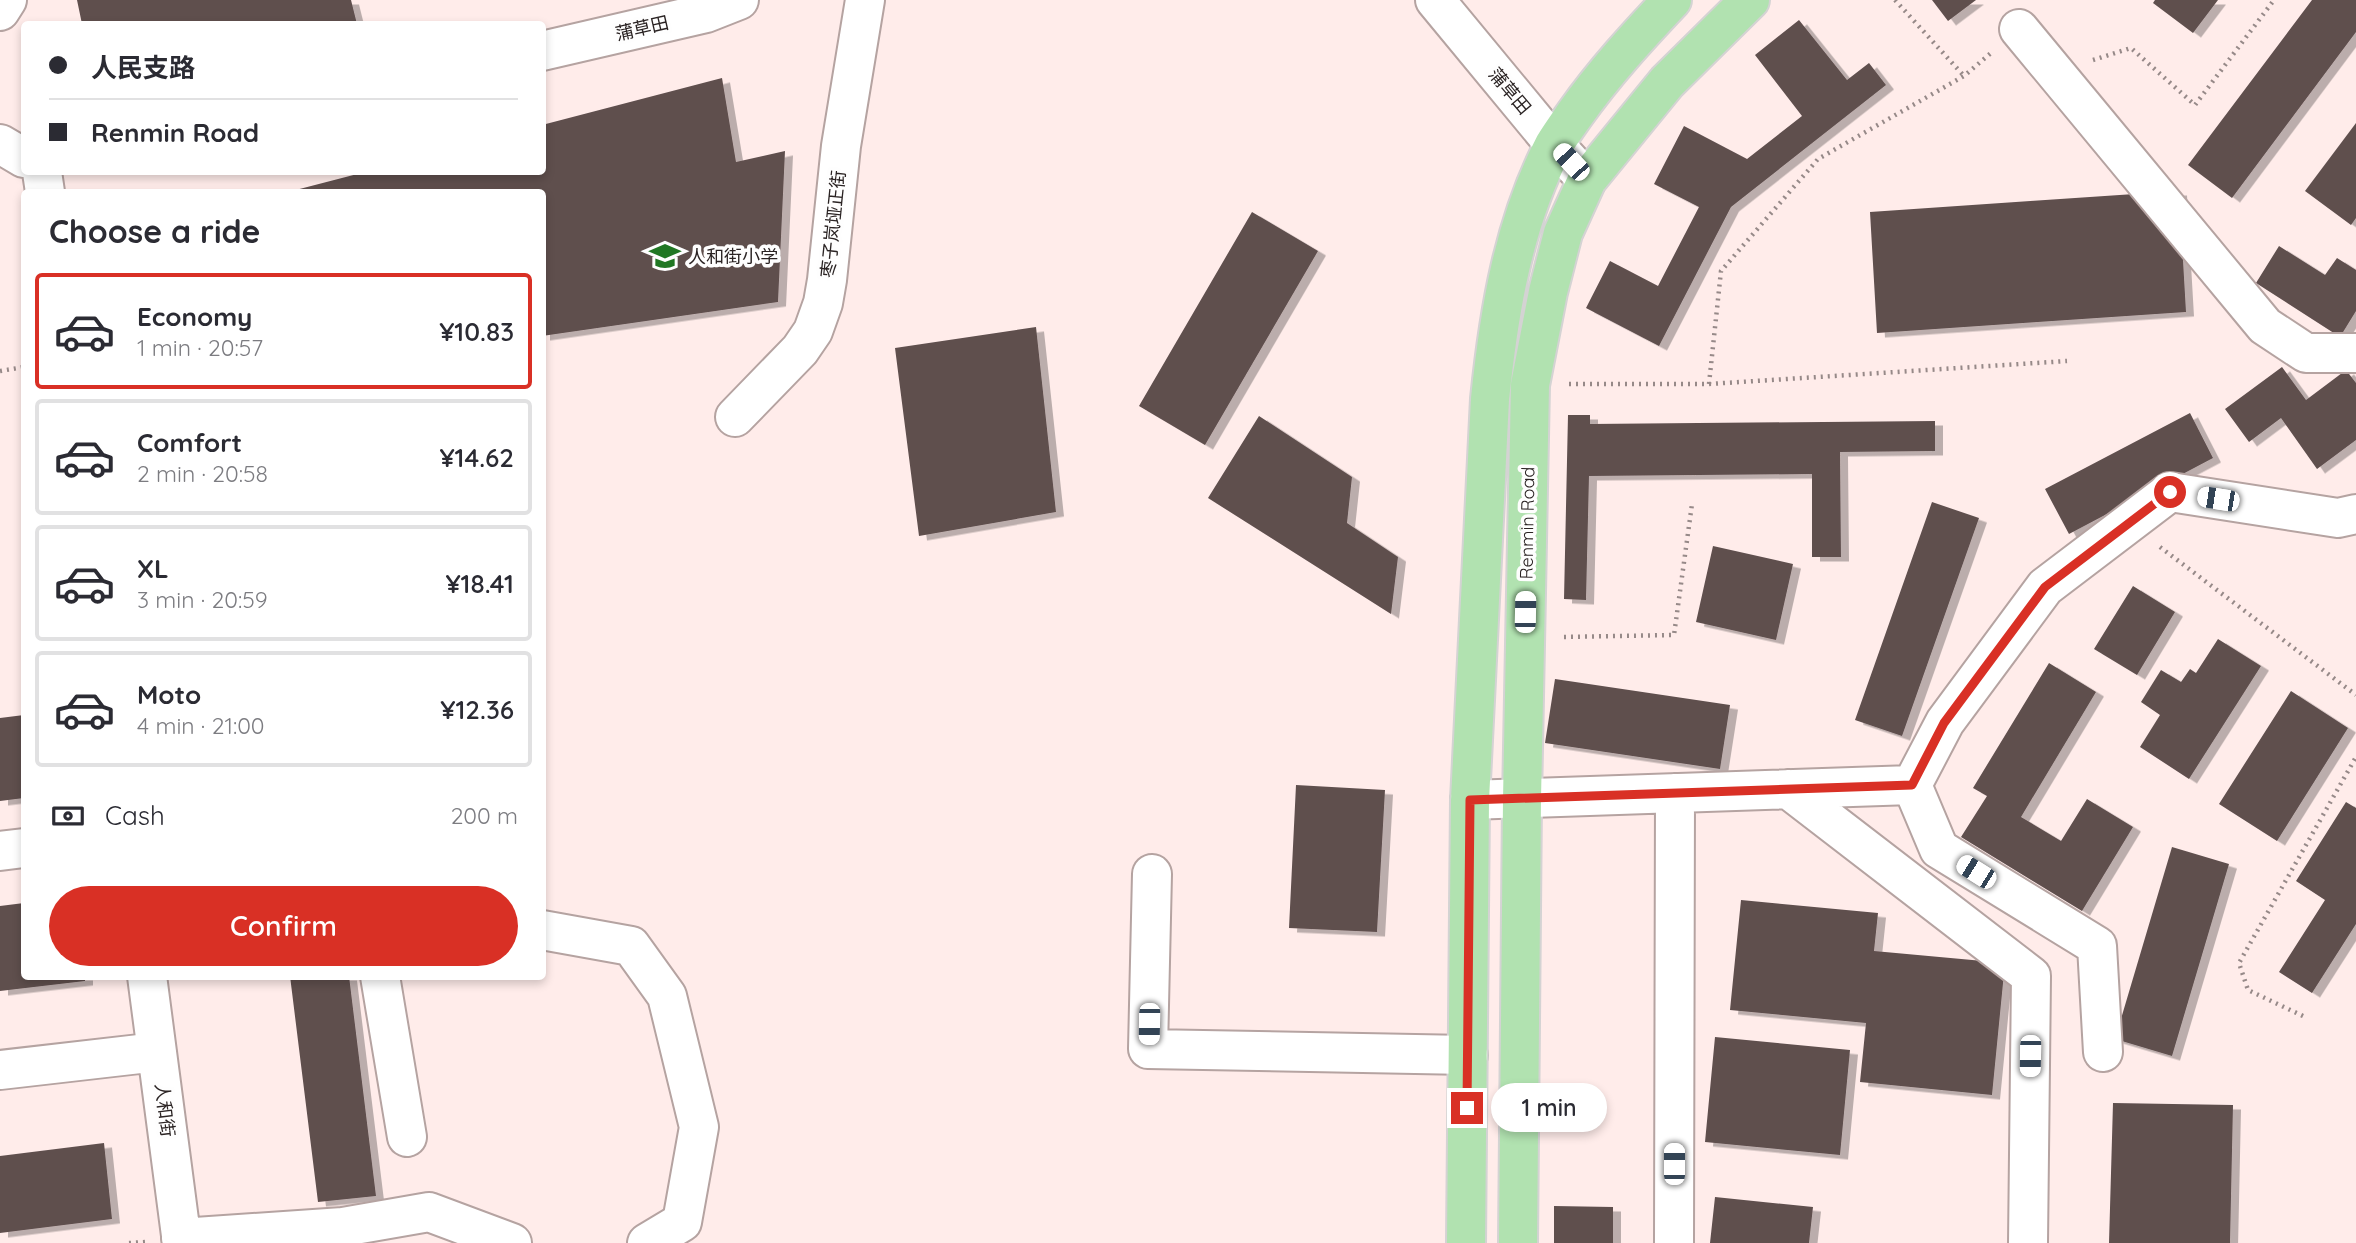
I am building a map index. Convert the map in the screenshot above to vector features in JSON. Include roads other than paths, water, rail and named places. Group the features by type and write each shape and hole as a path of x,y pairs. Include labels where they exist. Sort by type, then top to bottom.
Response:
{"main road":[{"path":"1466,1243 1470,800 1490,399 1496,336 1520,230 1554,144 1588,95 1672,0"},
{"name":"Renmin Road","path":"1518,1243 1522,800 1530,384 1563,233 1587,180 1667,82 1750,0"}],"street":[{"path":"0,11 7,0"},
{"name":"蒲草田","path":"546,50 706,13 739,0"},
{"name":"枣子岚垭正街","path":"735,417 800,350 813,331 823,303 841,146 865,0"},
{"name":"蒲草田","path":"1435,0 1587,180"},
{"path":"2019,29 2265,326 2306,353 2356,353"},
{"path":"0,144 21,156"},
{"path":"1912,785 1944,723 2045,587 2170,492 2338,518 2356,514"},
{"path":"1470,800 1912,785"},
{"path":"1912,785 1939,849 2097,946 2103,1052"},
{"path":"1788,789 2031,976 2028,1243"},
{"path":"1674,1243 1675,793"},
{"path":"0,851 21,848"},
{"path":"1152,874 1148,1049 1468,1055"},
{"path":"546,931 631,946 667,996 699,1127 682,1222 647,1243"},
{"name":"人和街","path":"148,980 181,1241"},
{"path":"381,980 407,1137"},
{"path":"0,1070 157,1052"},
{"path":"181,1241 343,1227 429,1212 512,1243"}],"place":[{"name":"人和街小学","path":"665,256"}]}
